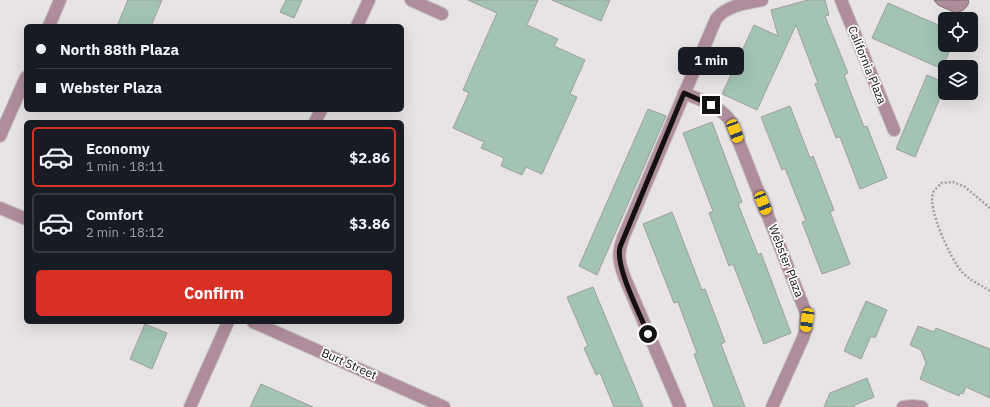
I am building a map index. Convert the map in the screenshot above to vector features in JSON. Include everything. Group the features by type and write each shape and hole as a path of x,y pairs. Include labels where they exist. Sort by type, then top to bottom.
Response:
{"street":[{"path":"50,24 60,0"},
{"path":"359,24 369,0"},
{"path":"411,0 442,14"},
{"path":"680,407 624,276 619,253 623,238 710,31 720,15 729,8 762,0"},
{"name":"California Plaza","path":"841,0 894,130"},
{"path":"0,136 24,82"},
{"name":"Webster Plaza","path":"684,93 720,111 728,117 731,122 806,313 807,320 803,338 772,407"},
{"path":"0,208 24,218"},
{"path":"190,407 227,324"},
{"name":"Burt Street","path":"257,324 444,407"},
{"path":"903,407 922,407"}],"path":[{"path":"990,208 965,188 954,182 941,183 933,193 932,208 946,245 954,261 962,273 990,291"}],"shaded area":[{"path":"934,0 968,0 969,2 964,9 958,12 954,12 938,5"}],"building":[{"path":"128,0 162,0 152,24 118,24"},
{"path":"286,0 302,0 294,18 280,12"},
{"path":"468,0 538,0 527,25 558,39 554,46 585,60 570,94 577,97 542,174 526,167 522,175 501,166 504,158 481,148 484,142 453,128 469,93 463,90 497,13"},
{"path":"552,0 610,0 601,21"},
{"path":"808,0 825,0 829,15 825,16 848,73 844,75 864,127 867,126 887,178 860,189 840,137 836,138 815,84 818,83 796,25 757,110 722,94 754,25 778,36 771,10"},
{"path":"888,3 938,25 938,52 949,52 946,60 938,60 938,67 872,38"},
{"path":"927,75 938,80 939,100 915,157 896,149"},
{"path":"790,106 810,158 813,156 834,210 830,212 850,264 822,274 802,222 806,221 785,168 782,170 761,117"},
{"path":"648,109 666,116 597,275 579,266"},
{"path":"712,122 742,202 738,204 758,255 761,253 791,333 764,344 733,264 729,266 709,213 713,211 683,133"},
{"path":"672,212 702,290 705,289 725,342 721,344 745,407 714,407 694,354 697,353 678,302 674,303 643,224"},
{"path":"593,287 643,407 614,407 600,373 596,375 584,348 588,346 567,297"},
{"path":"866,301 887,310 875,338 871,336 861,359 844,351"},
{"path":"145,324 167,333 152,369 130,359"},
{"path":"918,326 934,332 936,328 990,349 990,398 966,387 963,394 960,393 959,396 920,379 926,363 921,350 910,345"},
{"path":"867,378 874,397 855,405 854,407 824,407 830,393"},
{"path":"261,384 313,407 250,407"}],"route":[{"path":"648,334 621,268 619,253 620,247 684,93 711,105"}]}
